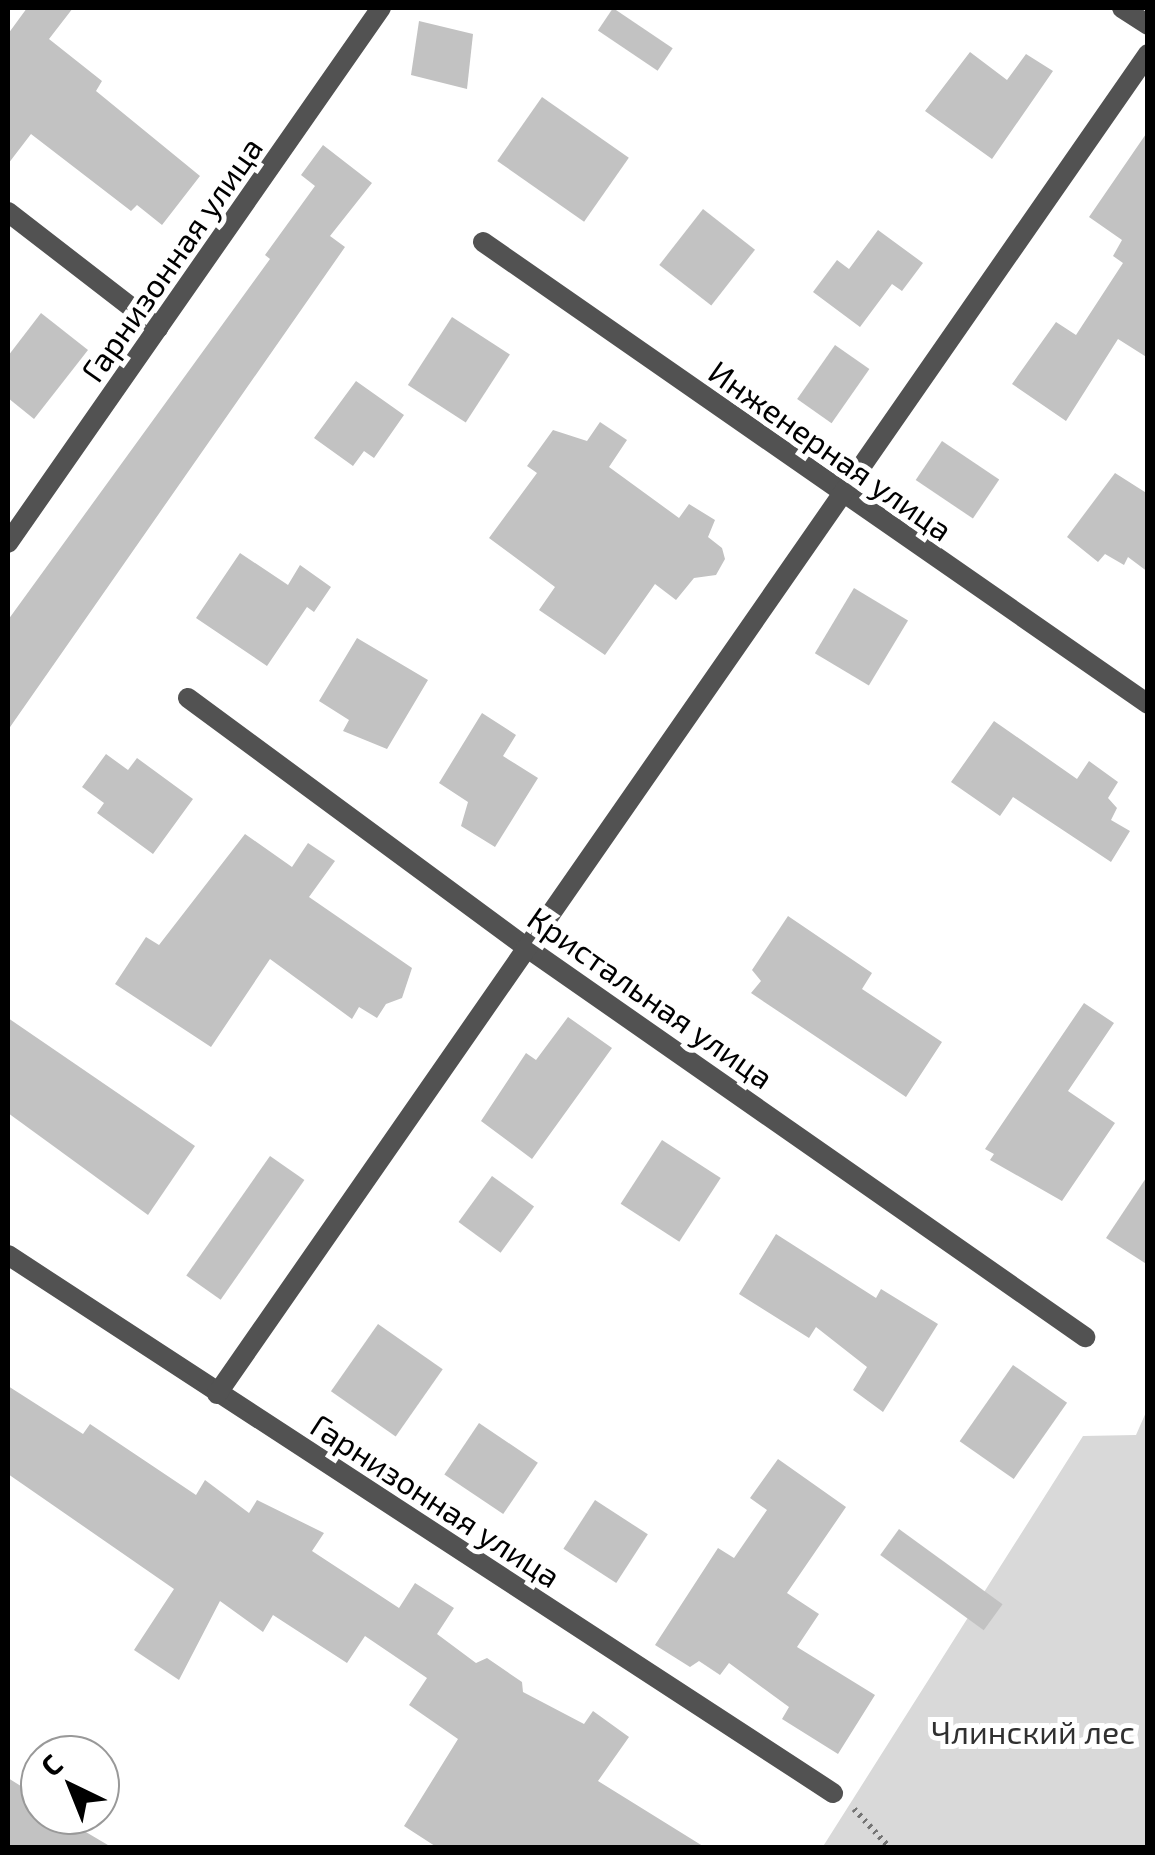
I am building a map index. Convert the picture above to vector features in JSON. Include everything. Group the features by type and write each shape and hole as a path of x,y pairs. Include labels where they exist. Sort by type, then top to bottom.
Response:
{"street":[{"name":"Гарнизонная улица","path":"8,543 381,8"},
{"path":"1122,8 1148,25"},
{"path":"217,1394 1148,54"},
{"path":"8,212 158,328"},
{"name":"Инженерная улица","path":"483,242 840,494 1148,704"},
{"name":"Кристальная улица","path":"188,698 526,947 1085,1338"},
{"name":"Гарнизонная улица","path":"8,1255 833,1793"}],"path":[{"path":"833,1793 890,1848"}],"green space":[{"name":"Члинский лес","path":"1147,1410 1147,1847 822,1848 1083,1436 1136,1435"}],"building":[{"path":"27,8 73,8 49,39 102,81 96,91 200,176 162,225 137,205 131,211 31,134 8,164 8,34"},
{"path":"613,8 673,48 658,71 598,30"},
{"path":"419,21 473,34 467,89 411,75"},
{"path":"970,52 1007,80 1026,54 1053,71 992,159 925,111"},
{"path":"542,97 629,158 584,222 497,161"},
{"path":"1148,131 1148,358 1118,339 1066,421 1012,384 1056,322 1076,335 1123,263 1113,256 1122,240 1089,217"},
{"path":"323,145 372,183 330,236 345,247 8,730 8,620 270,259 265,255 315,186 301,175"},
{"path":"703,209 755,250 711,306 659,265"},
{"path":"878,230 923,263 902,291 892,284 860,327 813,292 837,260 849,269"},
{"path":"41,313 88,350 34,419 8,398 8,356"},
{"path":"452,317 510,355 466,423 408,385"},
{"path":"835,345 869,369 832,423 797,399"},
{"path":"356,381 404,415 374,458 364,451 353,466 314,438"},
{"path":"600,422 627,440 609,467 679,518 689,504 715,520 708,537 722,548 725,559 716,575 694,578 676,600 655,584 605,655 539,610 555,587 489,538 537,473 527,466 553,430 587,441"},
{"path":"942,441 999,480 973,519 916,480"},
{"path":"1115,473 1148,494 1148,572 1128,557 1124,565 1105,554 1098,562 1067,537"},
{"path":"240,553 288,585 300,565 331,587 314,612 307,607 267,666 196,618"},
{"path":"854,588 908,620 869,686 815,653"},
{"path":"357,638 428,680 387,749 343,731 349,720 319,701"},
{"path":"482,713 516,735 503,756 538,778 495,847 461,826 468,802 439,783"},
{"path":"994,721 1077,779 1089,761 1118,782 1108,798 1117,808 1111,820 1130,831 1111,862 1013,797 1000,816 951,782"},
{"path":"106,754 128,770 137,758 193,799 153,854 97,813 104,803 82,787"},
{"path":"245,834 292,867 308,843 335,861 309,897 412,968 402,998 386,1004 377,1018 359,1007 352,1019 270,959 211,1047 115,984 146,937 159,945"},
{"path":"788,916 872,973 862,989 942,1042 906,1097 751,993 761,981 752,970"},
{"path":"1084,1003 1114,1023 1068,1091 1115,1123 1062,1201 990,1160 994,1154 985,1149"},
{"path":"568,1017 612,1048 532,1159 481,1121 526,1053 536,1060"},
{"path":"8,1018 195,1146 148,1215 8,1113"},
{"path":"662,1140 721,1178 679,1242 621,1204"},
{"path":"270,1156 304,1180 221,1300 186,1276"},
{"path":"1148,1175 1148,1265 1106,1238"},
{"path":"492,1176 534,1207 501,1253 458,1222"},
{"path":"776,1234 876,1298 881,1289 938,1324 883,1412 853,1390 867,1367 816,1327 809,1338 739,1294"},
{"path":"378,1324 443,1369 396,1436 331,1391"},
{"path":"1013,1365 1067,1403 1014,1479 960,1441"},
{"path":"8,1386 83,1434 90,1424 196,1495 205,1480 249,1513 257,1500 324,1533 312,1551 399,1608 415,1583 454,1608 437,1634 476,1663 487,1658 522,1682 523,1692 584,1724 593,1711 629,1737 598,1781 706,1848 438,1848 404,1826 458,1739 409,1705 427,1678 365,1636 347,1663 273,1615 263,1632 220,1601 179,1680 134,1650 174,1589 8,1474"},
{"path":"479,1423 538,1463 503,1514 444,1474"},
{"path":"778,1459 846,1507 787,1593 819,1614 797,1647 875,1695 838,1754 782,1719 789,1707 729,1663 720,1675 699,1661 690,1667 655,1645 718,1548 734,1558 767,1510 750,1498"},
{"path":"595,1500 648,1534 616,1583 563,1549"},
{"path":"899,1529 1003,1604 984,1630 880,1555"},
{"path":"8,1778 20,1786 20,1835 91,1835 113,1848 8,1848"}]}
